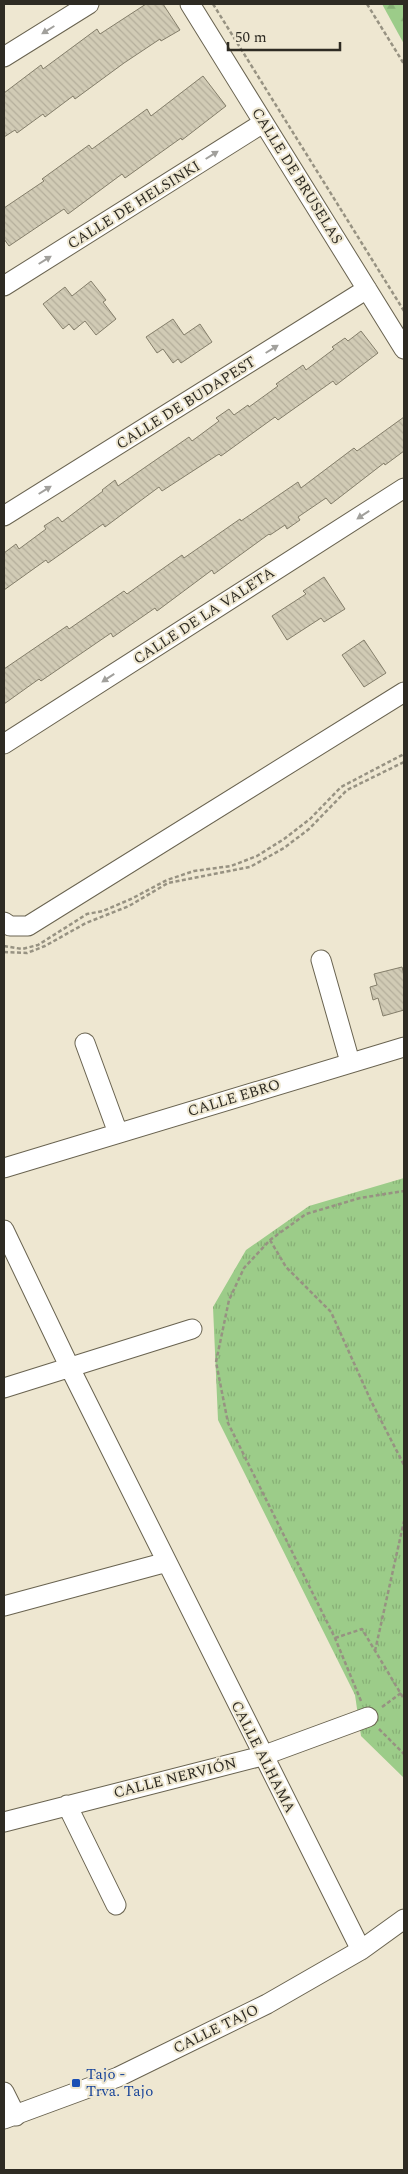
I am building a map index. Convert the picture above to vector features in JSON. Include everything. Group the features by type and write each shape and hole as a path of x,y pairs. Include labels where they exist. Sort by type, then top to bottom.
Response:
{"street":[{"path":"4,57 89,4"},
{"name":"CALLE DE BRUSELAS","path":"190,4 404,349"},
{"name":"CALLE DE HELSINKI","path":"4,286 263,123"},
{"name":"CALLE DE BUDAPEST","path":"4,516 367,289"},
{"name":"CALLE DE LA VALETA","path":"4,744 404,488"},
{"path":"7,924 28,926 404,692"},
{"path":"321,960 350,1062"},
{"path":"84,1043 118,1133"},
{"name":"CALLE EBRO","path":"4,1168 404,1046"},
{"name":"CALLE ALHAMA","path":"4,1230 70,1368 262,1756 361,1950"},
{"path":"4,1388 192,1329"},
{"path":"4,1606 167,1562"},
{"name":"CALLE NERVIÓN","path":"4,1822 262,1756 368,1717"},
{"path":"67,1805 116,1905"},
{"name":"CALLE TAJO","path":"4,2092 10,2118 118,2077 267,2004 361,1950 404,1919"}],"path":[{"path":"213,4 404,311"},
{"path":"367,4 404,64"},
{"path":"4,946 22,949 38,945 87,914 103,911 167,880 194,871 231,866 258,856 310,819 341,788 404,754"},
{"path":"4,952 27,953 45,946 86,923 129,906 168,883 250,866 284,848 309,829 347,790 404,762"},
{"path":"404,1191 360,1198 306,1214 270,1240 244,1268 229,1300 216,1362 228,1423 335,1638 368,1717 404,1754"},
{"path":"270,1240 286,1267 331,1312 371,1401 404,1465"},
{"path":"375,1651 404,1521"},
{"path":"335,1638 362,1629 404,1700"},
{"path":"368,1717 401,1693"}],"green space":[{"path":"382,4 404,4 404,44"},
{"path":"404,1178 404,1778 361,1736 355,1695 218,1420 213,1307 246,1250 309,1206"}],"building":[{"path":"146,4 163,4 180,30 161,41 160,39 75,99 73,96 45,117 43,114 17,133 15,130 4,137 4,93 41,65 43,69 97,29 100,34"},
{"path":"203,76 226,106 182,140 181,138 125,178 122,174 68,214 64,209 9,246 4,239 4,208 44,181 42,179 89,145 92,149 147,109 151,116"},
{"path":"91,281 106,300 103,302 116,319 96,335 85,321 74,330 69,324 63,329 43,304 65,287 72,296"},
{"path":"173,319 184,335 200,324 212,342 181,363 178,359 173,363 163,349 157,353 146,337"},
{"path":"361,331 378,353 336,385 333,381 278,420 275,417 221,456 219,454 162,491 159,487 105,527 103,524 48,563 46,560 4,590 4,553 16,544 19,549 46,529 44,526 58,517 62,522 115,480 118,486 189,437 192,441 219,421 216,418 229,409 234,415 248,405 249,407 278,386 276,384 303,365 306,370 334,349 332,347 345,338 348,341"},
{"path":"404,417 404,451 385,465 384,463 331,504 326,498 298,517 300,520 287,529 285,525 269,534 214,574 212,570 157,611 155,608 113,637 111,633 4,704 4,669 67,626 69,629 124,591 127,594 182,555 184,558 298,482 301,488 354,448 357,451"},
{"path":"324,577 345,609 324,622 321,618 287,640 272,616 306,594 303,591"},
{"path":"364,640 386,673 364,687 342,655"},
{"path":"402,967 404,975 404,1010 383,1016 378,998 373,1000 370,987 377,985 374,974"}],"place":[{"name":"Tajo - Trva. Tajo","path":"76,2083"}]}
